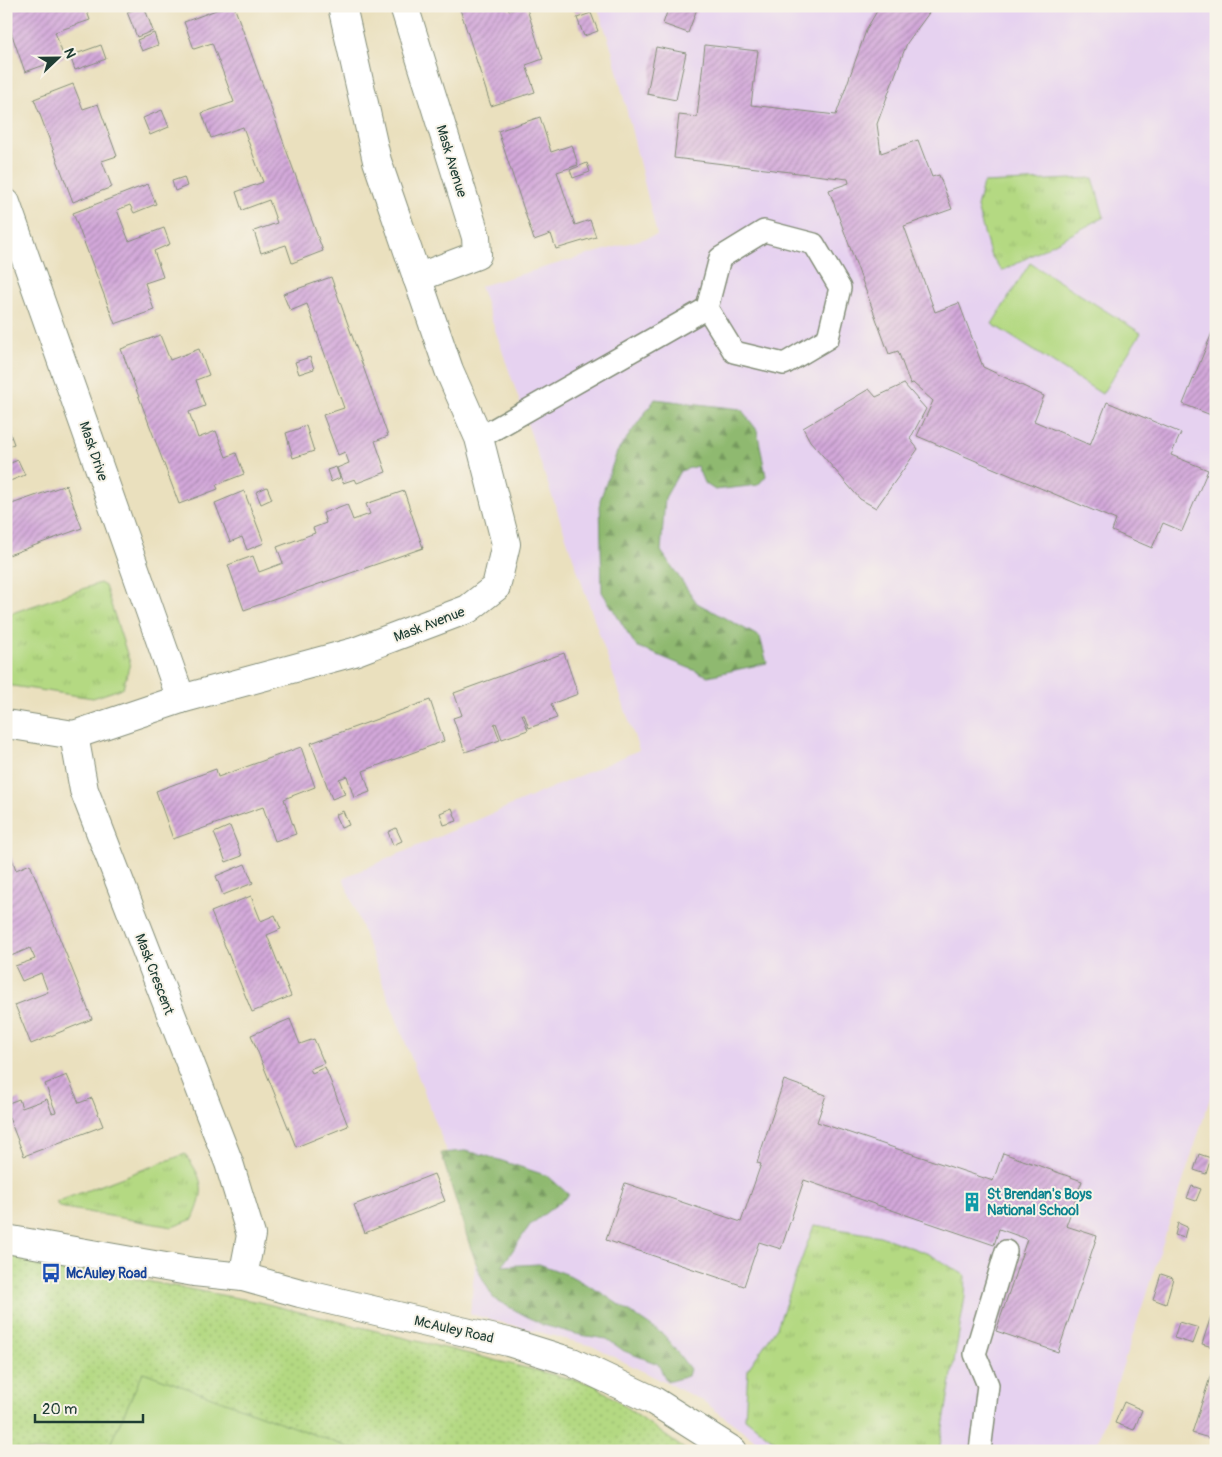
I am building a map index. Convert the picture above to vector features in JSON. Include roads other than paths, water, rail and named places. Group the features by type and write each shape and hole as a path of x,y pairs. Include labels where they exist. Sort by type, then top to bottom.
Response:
{"street":[{"name":"Mask Avenue","path":"74,736 181,699 354,652 468,609 496,587 506,544 479,438 449,370 377,161 342,6"},
{"name":"Mask Avenue","path":"404,6 476,237 477,255 417,278"},
{"name":"Mask Drive","path":"6,202 181,699"},
{"path":"6,724 74,736"},
{"name":"Mask Crescent","path":"74,736 84,790 229,1163 251,1235 243,1277"},
{"name":"McAuley Road","path":"6,1239 194,1272 243,1277 300,1293 508,1342 572,1362 654,1401 734,1451"}],"lane":[{"path":"479,438 708,308 720,258 764,231 814,244 840,288 828,338 784,364 734,352 708,308"},
{"path":"980,1451 988,1385 975,1354 1006,1251"}],"place":[{"name":"St Brendan's Boys National School","path":"972,1202"},
{"name":"McAuley Road","path":"51,1273"}]}
